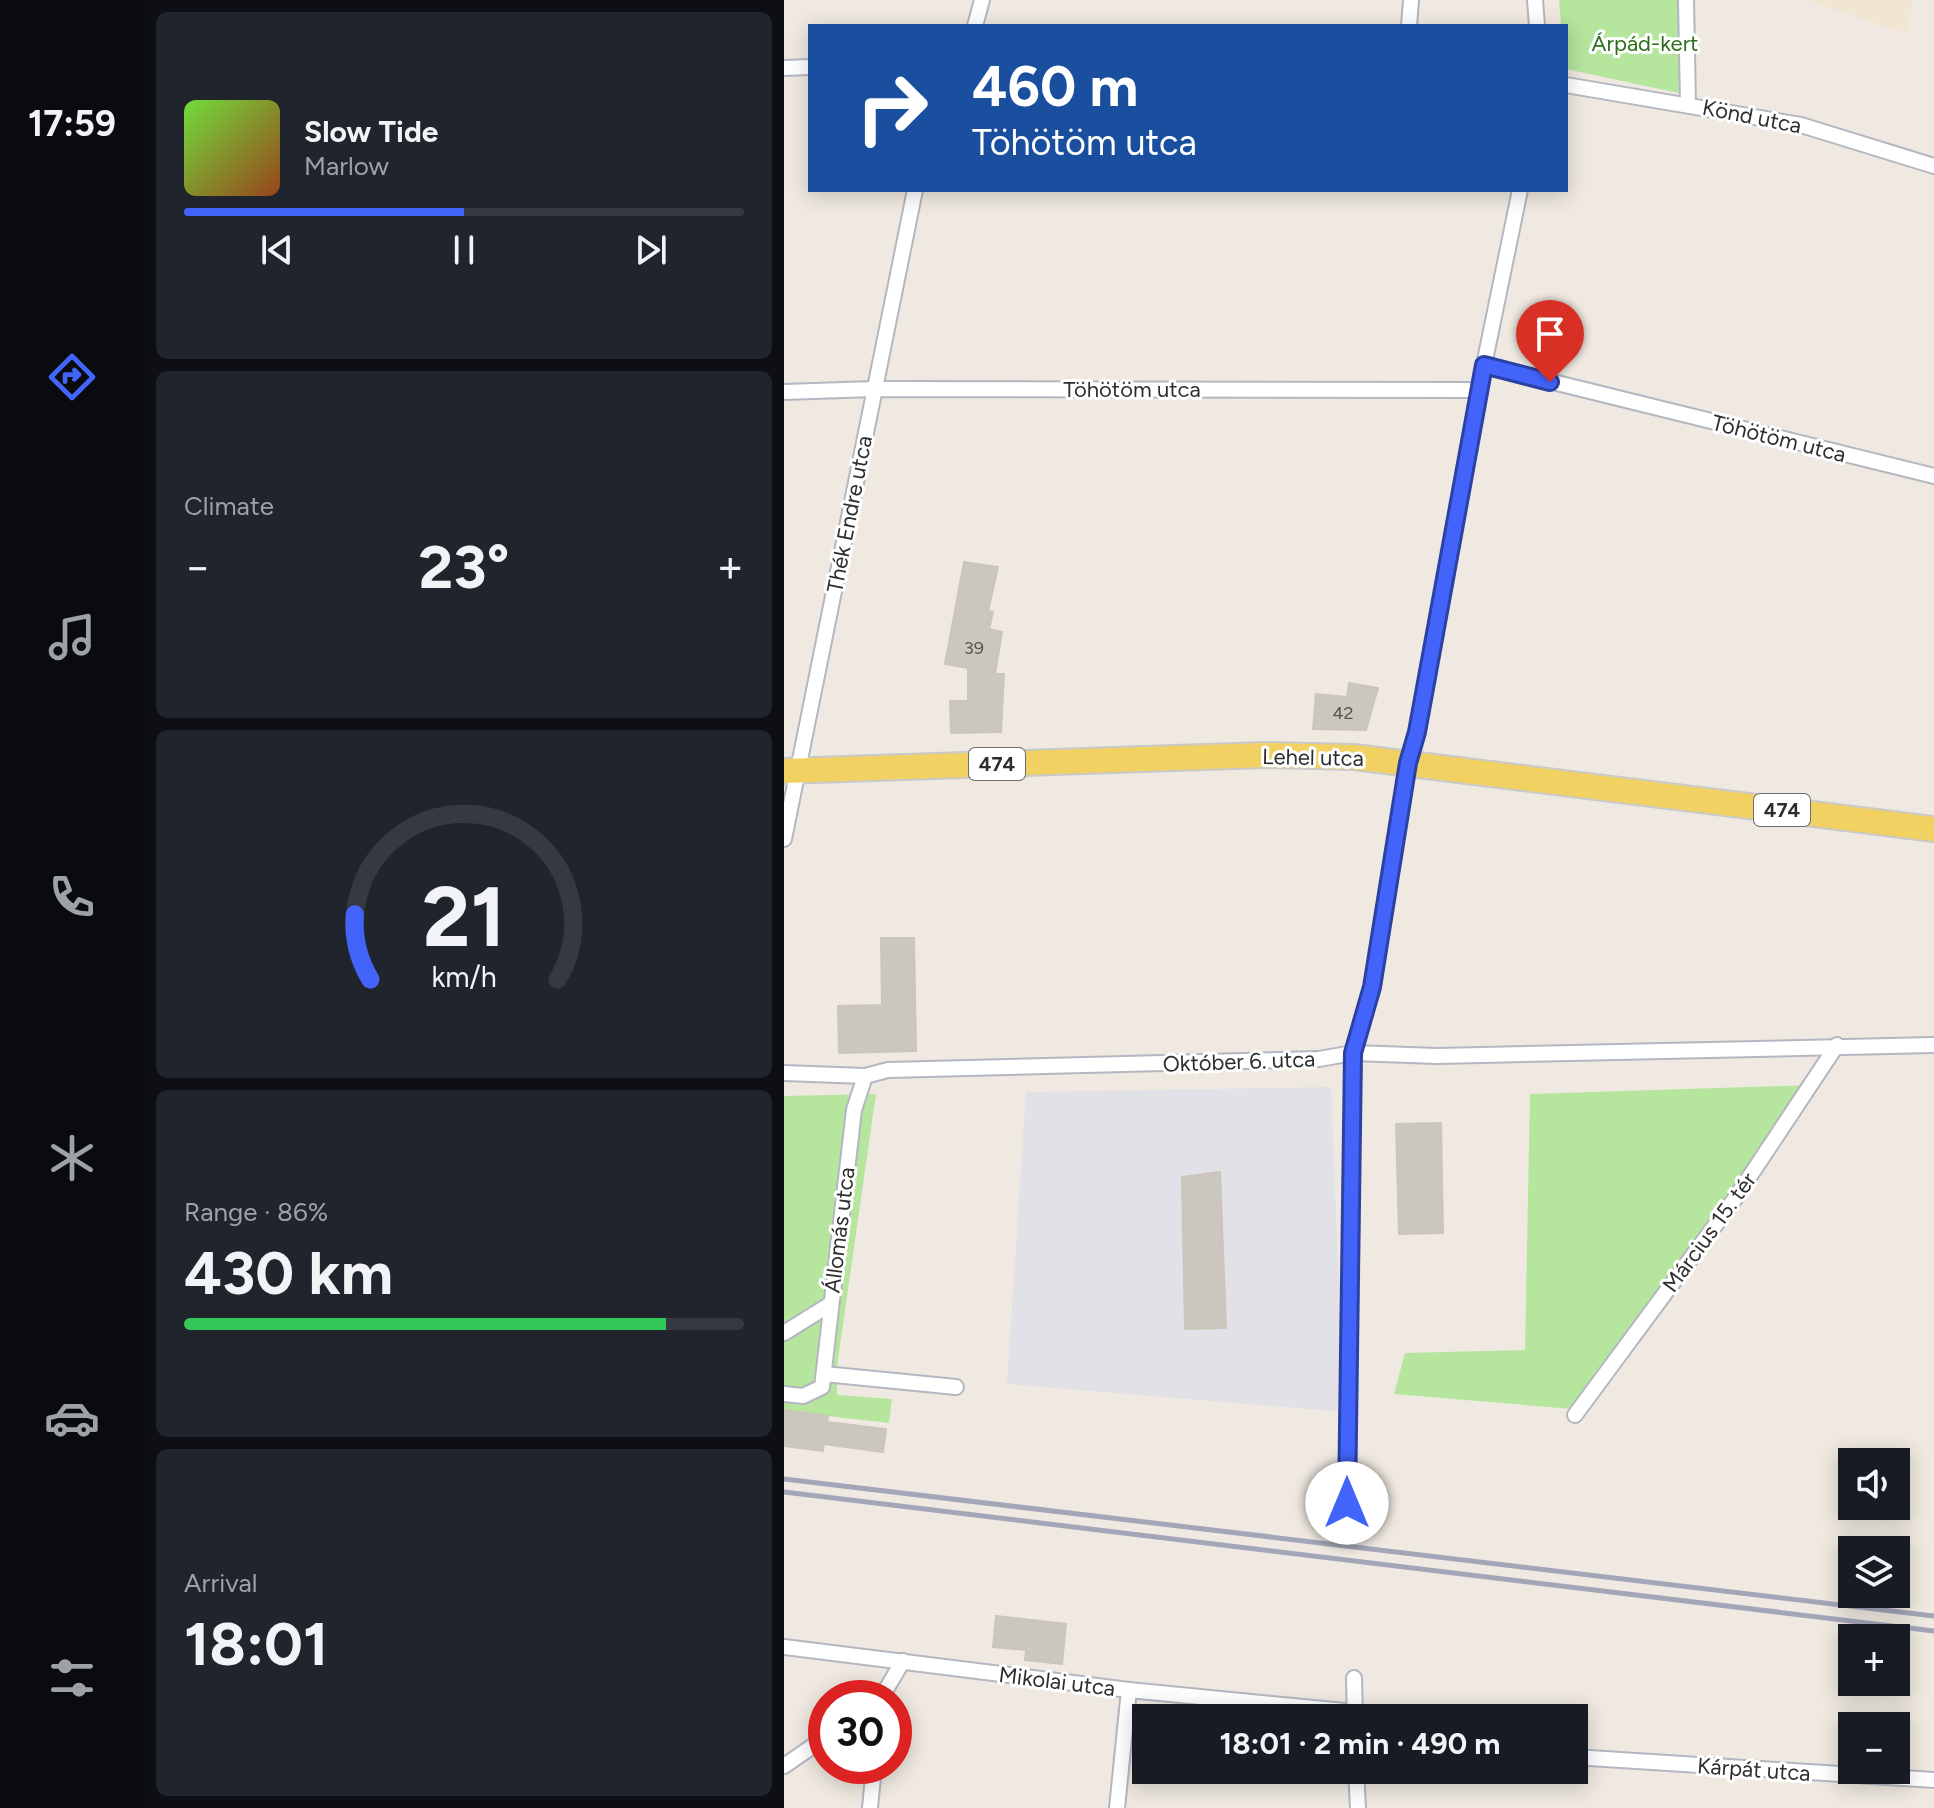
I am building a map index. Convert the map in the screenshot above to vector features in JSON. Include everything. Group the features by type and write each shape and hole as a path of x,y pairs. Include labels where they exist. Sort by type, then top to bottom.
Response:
{"main road":[{"name":"Lehel utca","path":"791,771 1265,755 1354,757 1934,829"}],"street":[{"path":"976,24 982,0"},
{"path":"1409,24 1411,0"},
{"path":"1535,0 1537,24"},
{"path":"1686,0 1688,104"},
{"path":"784,68 808,67"},
{"name":"Könd utca","path":"1568,85 1801,125 1934,166"},
{"name":"Thék Endre utca","path":"784,839 791,771 915,192"},
{"path":"1347,1503 1353,1053 1372,987 1408,763 1417,732 1479,390 1520,192"},
{"name":"Töhötöm utca","path":"1484,365 1934,476"},
{"name":"Töhötöm utca","path":"784,392 874,389 1479,390"},
{"name":"Március 15. tér","path":"1575,1415 1734,1200 1837,1045"},
{"name":"Október 6. utca","path":"784,1073 865,1076 888,1070 1319,1059 1353,1053 1437,1056 1934,1045"},
{"name":"Állomás utca","path":"823,1380 829,1305 857,1093 865,1076"},
{"path":"784,1333 829,1305"},
{"path":"784,1394 803,1396 823,1380 956,1387"},
{"name":"Mikolai utca","path":"784,1647 1256,1704"},
{"path":"892,1680 903,1661"},
{"path":"1354,1678 1355,1704"},
{"path":"1117,1808 1129,1690"},
{"path":"784,1766 808,1749"},
{"name":"Kárpát utca","path":"1588,1758 1934,1780"},
{"path":"870,1808 872,1784"},
{"path":"1357,1784 1358,1808"}],"shaded area":[{"path":"1807,0 1913,0 1906,34"},
{"path":"1331,1087 1344,1412 1007,1384 1026,1092"}],"green space":[{"name":"Árpád-kert","path":"1559,0 1686,0 1688,95 1568,69 1568,24 1561,24"},
{"path":"1814,1085 1572,1409 1394,1394 1405,1353 1525,1350 1530,1094"},
{"path":"876,1094 837,1366 837,1395 892,1399 889,1423 784,1411 784,1096"}],"building":[{"path":"964,562 998,567 988,611 993,612 989,629 1002,632 995,674 1004,674 1001,732 951,733 950,701 968,701 968,668 945,664"},
{"path":"1349,683 1378,688 1366,730 1313,729 1316,694 1347,697"},
{"path":"881,938 914,938 916,1051 839,1053 838,1006 882,1005"},
{"path":"1441,1123 1443,1233 1399,1234 1396,1124"},
{"path":"1220,1172 1226,1328 1185,1329 1182,1177"},
{"path":"784,1410 828,1416 827,1422 886,1429 883,1452 824,1444 823,1451 784,1446"},
{"path":"996,1616 1066,1624 1062,1664 1025,1660 1026,1650 993,1647"}],"railway":[{"path":"784,1479 1934,1616"},
{"path":"784,1492 1934,1631"}],"route":[{"path":"1347,1503 1353,1053 1372,987 1408,763 1417,732 1484,365 1550,382"}]}
